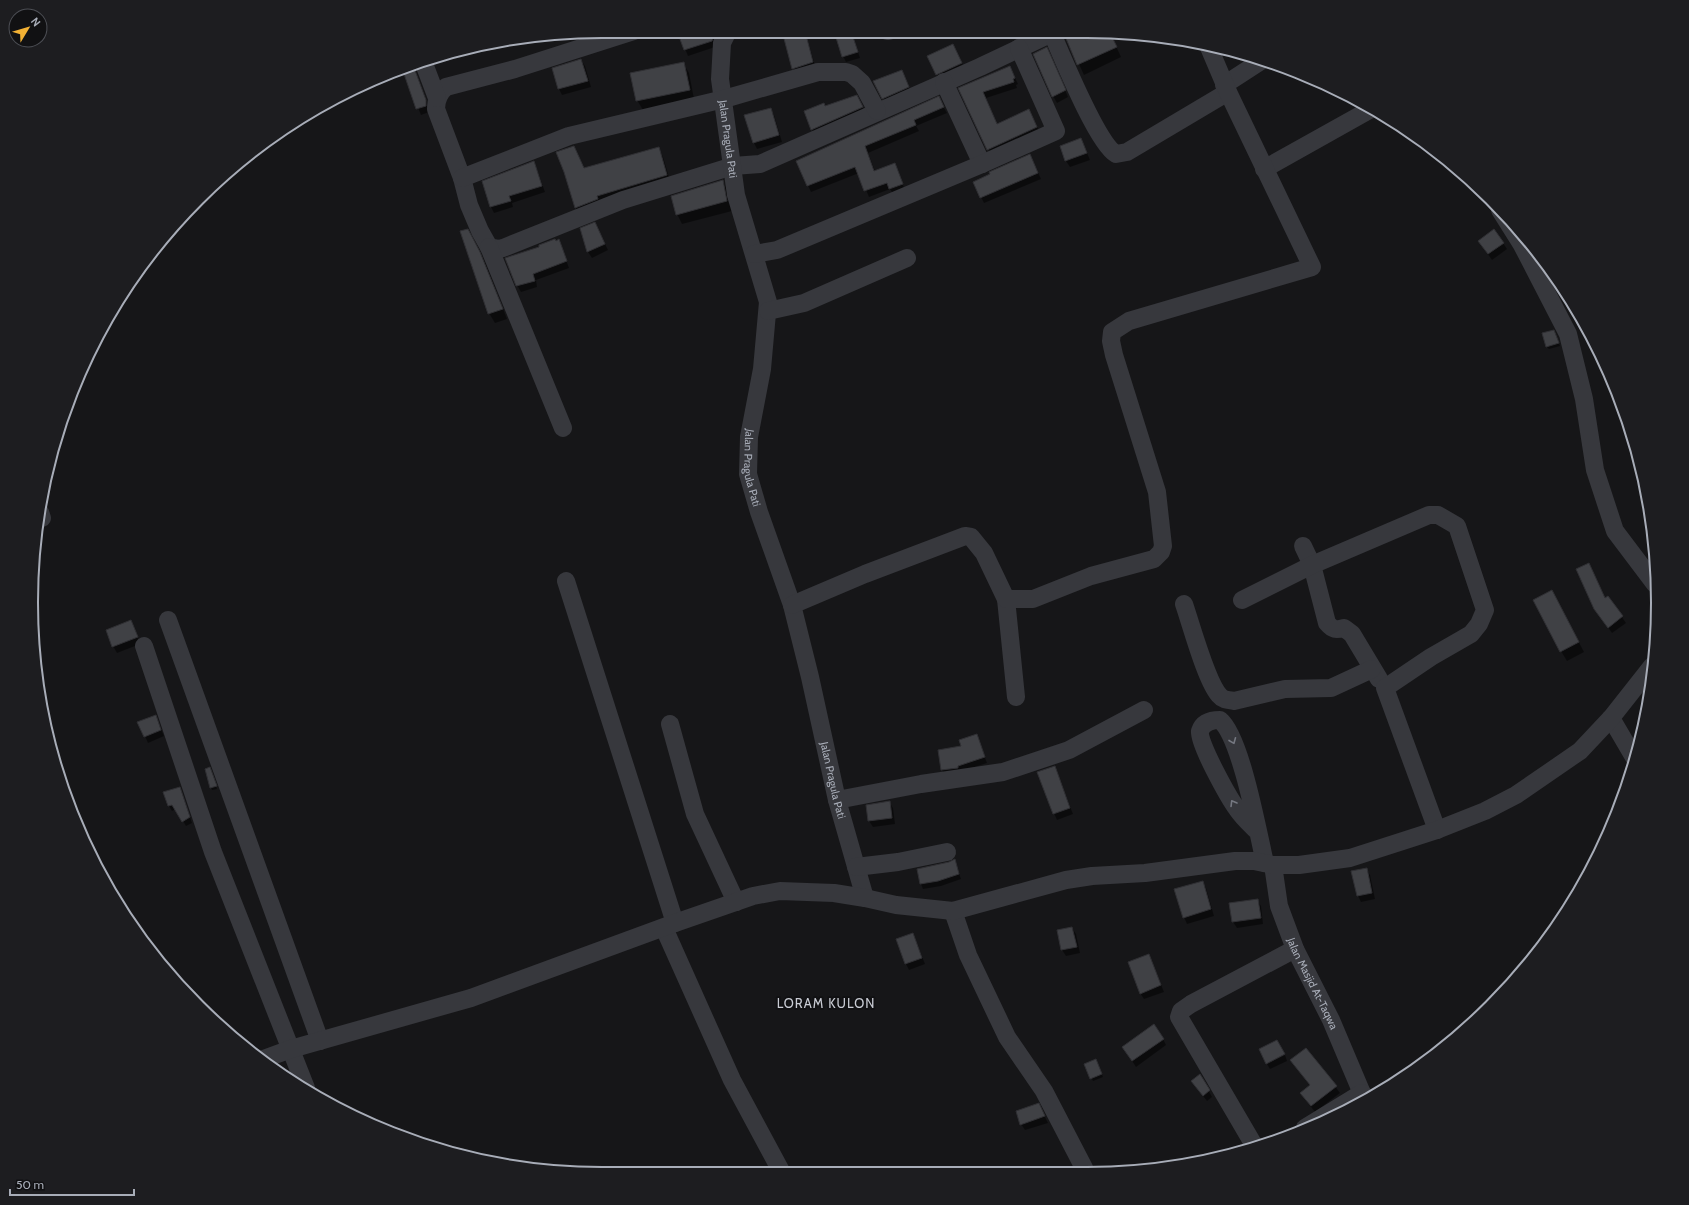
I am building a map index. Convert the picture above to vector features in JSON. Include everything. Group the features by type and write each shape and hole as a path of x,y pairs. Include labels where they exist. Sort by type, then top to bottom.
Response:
{"street":[{"path":"437,98 446,87 515,69 612,38"},
{"name":"Jalan Pragula Pati","path":"722,38 720,79 724,99 736,195 768,302 762,369 749,437 748,474 759,512 792,605 810,677 837,800 865,898"},
{"path":"489,247 499,249 503,248 623,200 733,166 760,164 1039,38"},
{"path":"1054,38 1092,118 1110,150 1116,154 1127,152 1226,88 1257,64"},
{"path":"754,254 777,250 982,164 1056,131 1019,48"},
{"path":"1006,599 1034,599 1091,576 1154,559 1161,552 1163,546 1158,492 1114,355 1111,341 1112,332 1129,321 1312,267 1264,169 1211,52"},
{"path":"425,67 437,98 436,109 462,178 469,205 480,231 489,247 563,428"},
{"path":"462,178 569,136 724,99 818,72 846,72 852,74 862,83 876,111"},
{"path":"944,82 982,164"},
{"path":"1264,169 1366,112"},
{"path":"1528,252 1568,334 1584,399 1595,470 1616,531 1650,578"},
{"path":"768,311 804,303 907,258"},
{"path":"1242,600 1312,565 1429,515 1438,515 1457,526 1485,610 1482,617 1471,634 1431,657 1385,688"},
{"path":"792,605 865,574 965,536 971,537 984,553 1006,599 1016,697"},
{"path":"1303,546 1312,565 1327,623 1331,628 1336,630 1344,628 1352,634 1385,688 1437,830"},
{"path":"566,581 669,925 732,1080 779,1167"},
{"path":"1184,604 1211,684 1220,697 1227,700 1234,700 1285,689 1331,688 1372,669"},
{"path":"168,620 320,1041"},
{"path":"144,646 213,852 303,1081"},
{"path":"269,1057 291,1049 471,998 669,925 753,896 780,891 834,893 865,898 896,906 953,911 1066,880 1092,876 1182,869 1224,862 1245,861 1269,864 1299,865 1350,858 1437,830 1485,811 1528,787 1580,751 1611,718 1646,673"},
{"path":"837,800 921,784 1003,772 1069,750 1144,710"},
{"path":"1611,718 1631,752"},
{"name":"Jalan Masjid At-Taqwa","path":"1258,832 1236,809 1200,740 1200,732 1204,724 1214,720 1220,720 1228,728 1241,761 1258,832 1269,864 1279,906 1295,949 1331,1020 1362,1095"},
{"path":"670,724 695,814 736,902"},
{"path":"856,867 898,862 947,852"},
{"path":"953,911 968,955 1007,1037 1044,1091 1083,1167"},
{"path":"1252,1142 1179,1017 1181,1011 1191,1004 1295,949"}],"building":[{"path":"680,38 713,38 712,41 684,50"},
{"path":"784,38 807,38 813,62 792,69"},
{"path":"836,38 853,38 858,52 842,57"},
{"path":"1066,38 1113,39 1117,47 1077,65"},
{"path":"953,44 962,63 936,75 927,56"},
{"path":"1047,47 1066,90 1052,97 1033,54"},
{"path":"581,59 588,81 558,89 552,68"},
{"path":"684,62 690,90 636,101 630,73"},
{"path":"1010,66 1015,78 1013,79 1014,82 983,92 997,124 1029,109 1037,127 987,150 958,88"},
{"path":"415,70 426,100 426,106 416,109 404,74"},
{"path":"902,70 909,87 882,99 873,81"},
{"path":"857,95 863,107 811,130 804,111 824,103 825,106"},
{"path":"939,96 944,107 914,120 916,125 865,146 874,171 895,163 903,184 889,189 887,183 864,191 855,167 807,186 796,161"},
{"path":"771,108 779,135 753,143 744,115"},
{"path":"1081,138 1087,153 1065,161 1060,146"},
{"path":"574,146 584,168 659,147 667,175 597,196 598,199 575,208 556,152"},
{"path":"1030,154 1038,173 980,198 973,182 990,174 989,172"},
{"path":"534,161 542,186 509,196 511,201 490,207 482,181"},
{"path":"723,180 727,201 676,215 671,196"},
{"path":"595,222 605,244 587,252 580,228"},
{"path":"468,229 480,252 503,309 488,314 460,231"},
{"path":"1494,229 1504,243 1488,254 1478,241"},
{"path":"555,239 556,241 559,239 567,261 533,274 535,281 516,286 505,258 539,247 539,245"},
{"path":"1554,330 1559,343 1546,347 1542,333"},
{"path":"1589,563 1605,598 1608,596 1623,616 1608,628 1594,609 1576,569"},
{"path":"1552,590 1579,642 1560,652 1533,600"},
{"path":"131,620 138,637 112,647 106,630"},
{"path":"156,715 161,730 144,737 137,722"},
{"path":"977,734 985,757 958,766 958,768 941,770 938,750 961,746 959,740"},
{"path":"1055,766 1070,808 1053,814 1037,772"},
{"path":"210,767 217,786 210,788 205,769"},
{"path":"180,787 190,817 182,822 172,805 168,806 163,792"},
{"path":"890,801 892,818 868,821 866,805"},
{"path":"955,859 959,874 938,881 920,884 917,869 949,862"},
{"path":"1367,868 1372,893 1357,896 1351,871"},
{"path":"1203,881 1211,909 1183,918 1174,889"},
{"path":"1258,899 1261,918 1232,922 1229,903"},
{"path":"1072,927 1077,947 1061,950 1057,930"},
{"path":"913,933 922,958 905,964 896,939"},
{"path":"1149,954 1161,985 1140,994 1128,962"},
{"path":"1154,1024 1164,1039 1132,1061 1122,1047"},
{"path":"1277,1040 1285,1054 1266,1064 1259,1049"},
{"path":"1306,1048 1337,1086 1311,1106 1300,1093 1310,1085 1290,1060"},
{"path":"1096,1059 1102,1074 1090,1079 1084,1064"},
{"path":"1200,1074 1210,1090 1203,1096 1191,1081"},
{"path":"1039,1103 1045,1116 1020,1125 1016,1111"}],"district":[{"name":"LORAM KULON","path":"826,1003"}]}
